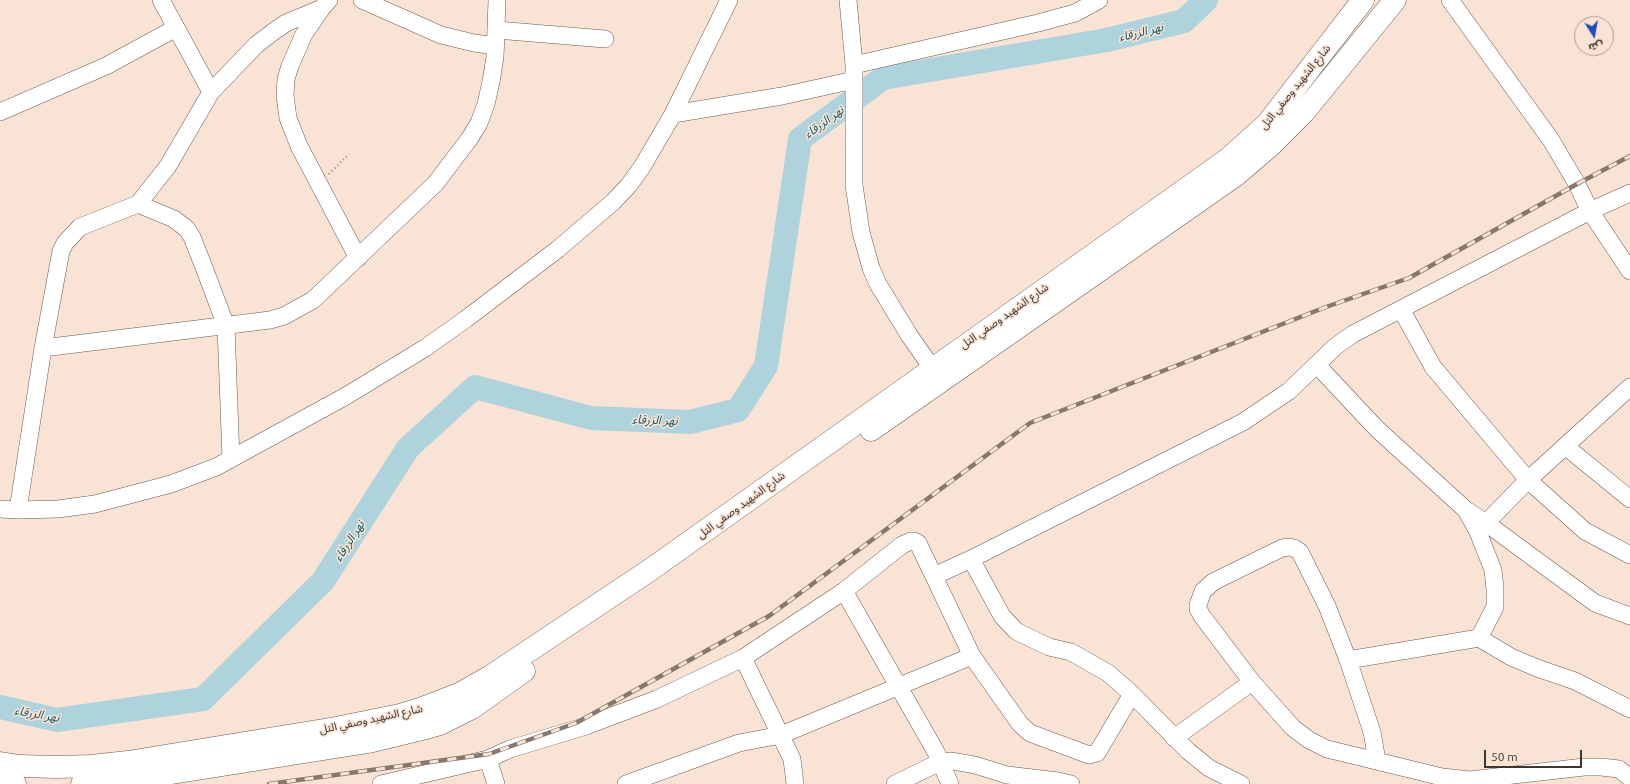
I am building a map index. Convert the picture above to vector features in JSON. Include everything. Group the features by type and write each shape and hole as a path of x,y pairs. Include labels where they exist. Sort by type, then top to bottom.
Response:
{"main road":[{"name":"شارع الشهيد وصفي التل","path":"82,784 114,782 360,743 423,719 459,694 491,676 630,583 1228,159 1267,124 1364,0"},
{"name":"شارع الشهيد وصفي التل","path":"0,763 19,766 57,767 91,766 128,762 336,728 400,715 440,724 472,708 1191,208 1236,175 1270,146 1304,112 1396,0"},
{"path":"1314,64 1332,79"},
{"path":"0,783 15,784"}],"street":[{"path":"161,0 211,92"},
{"path":"362,0 441,35 474,43 496,38 605,39"},
{"path":"43,348 270,320 284,316 301,308 323,292 435,184 470,138 479,123 486,104 495,57 497,0"},
{"path":"0,509 58,509 95,504 128,497 184,480 216,467 346,396 419,351 466,319 558,250 604,210 629,185 642,167 673,114 729,0"},
{"path":"848,0 854,80 855,195 861,232 871,268 889,303 932,368"},
{"path":"673,114 782,96 854,80 1075,13 1099,0"},
{"path":"1448,1 1551,140 1577,184 1590,211 1630,271"},
{"path":"325,4 304,34 290,66 286,79 288,118 299,146 318,184 358,258"},
{"path":"18,510 43,348 61,251 65,242 75,231 87,224 138,204 168,166 211,92 256,45 272,32 286,23 325,4"},
{"path":"0,112 106,66 176,28"},
{"path":"934,576 971,559 1242,422 1289,391 1318,365 1336,346 1353,334 1590,211 1630,193"},
{"path":"138,204 174,219 187,229 192,237 226,326 231,459"},
{"path":"1400,309 1433,367 1528,480 1585,531 1630,555"},
{"path":"1318,365 1377,429 1466,510 1595,603 1630,616"},
{"path":"1486,523 1528,480 1630,387"},
{"path":"1565,446 1630,499"},
{"path":"1466,510 1478,532 1494,570 1495,607 1479,638"},
{"path":"381,784 488,759 510,749 586,726 657,699 743,658 844,591 902,545 911,541 918,543 972,656 1009,710 1030,733 1089,755 1097,753 1132,694"},
{"path":"1377,761 1372,732 1348,660 1327,606 1300,552 1294,548 1282,548 1212,582 1203,591 1199,600 1198,609 1202,616 1252,682 1292,728 1309,740 1327,748 1377,761 1442,777 1470,780 1543,778 1584,767 1601,767 1619,769 1630,778"},
{"path":"971,559 1002,616 1016,631 1048,647 1071,652 1108,673 1132,694 1188,751 1209,768 1241,784"},
{"path":"844,591 940,762 950,784"},
{"path":"1348,660 1479,638 1511,657 1575,681 1630,709"},
{"path":"626,784 739,742 781,735 972,656"},
{"path":"743,658 792,760 795,784"},
{"path":"1174,738 1252,682"},
{"path":"488,759 496,784"},
{"path":"895,784 940,762 963,762 1007,776 1058,781 1071,784"}],"path":[{"path":"318,184 349,154"}],"waterway":[{"name":"نهر الزرقاء","path":"0,707 57,720 203,699 323,581 408,448 475,387 591,418 690,422 738,410 766,366 800,139 883,78 1107,40 1184,21 1206,0"}],"railway":[{"path":"269,784 489,754 576,723 769,616 1030,423 1326,307 1409,278 1630,156"}]}
